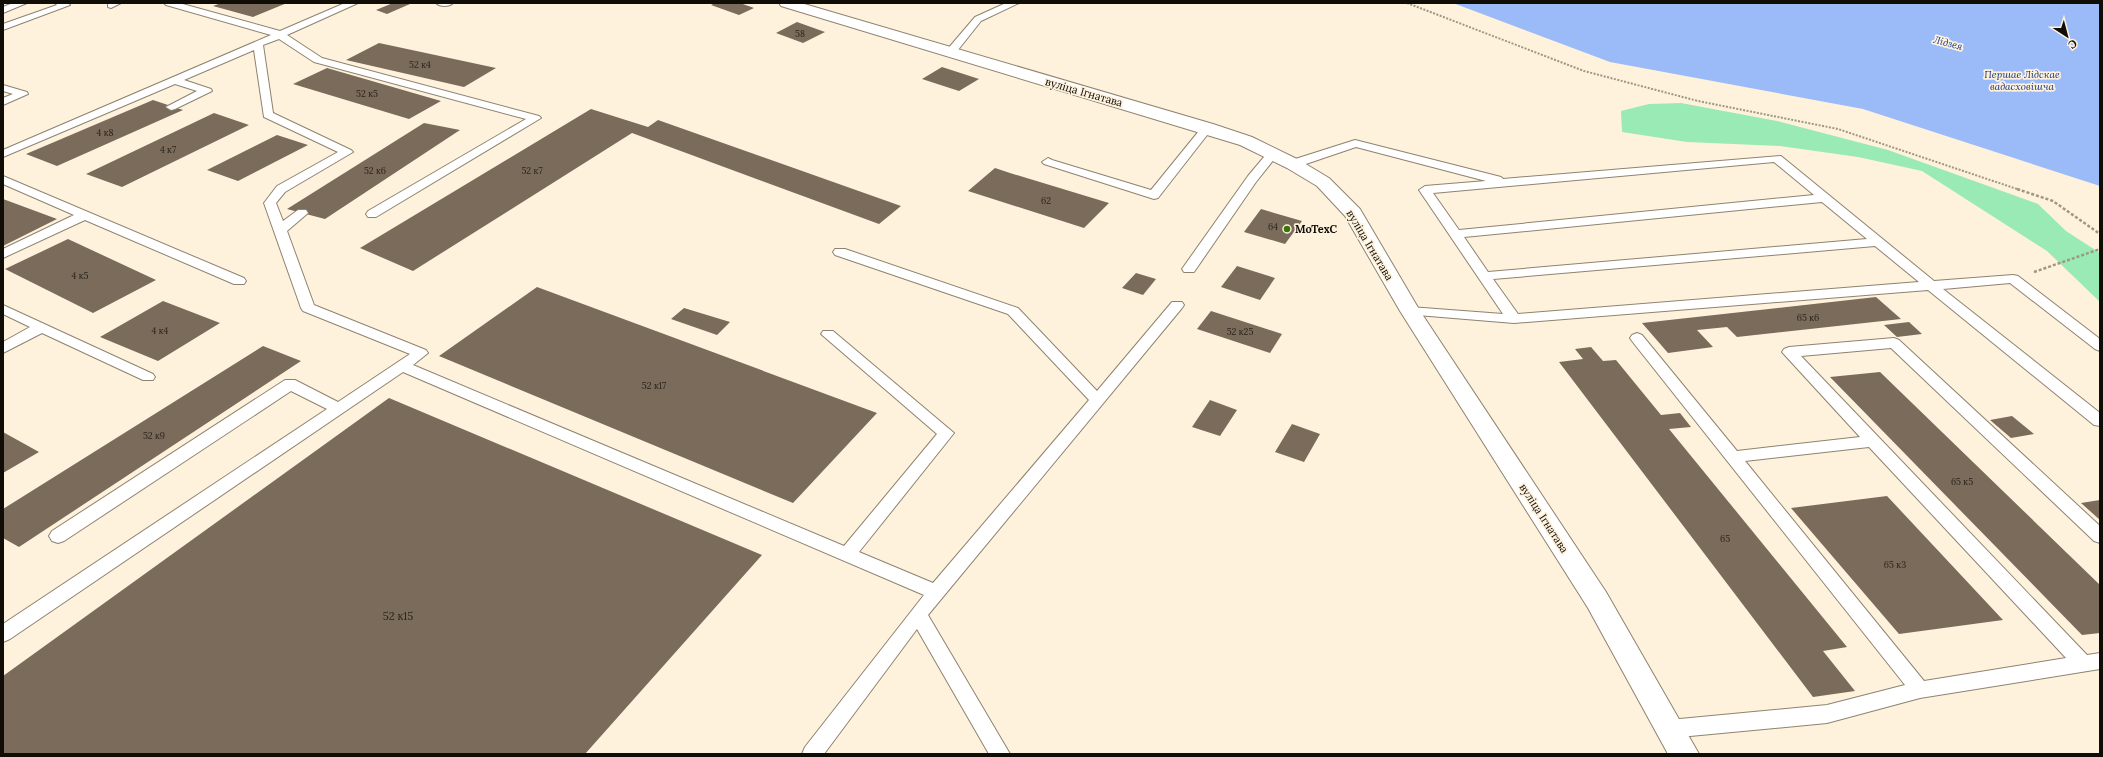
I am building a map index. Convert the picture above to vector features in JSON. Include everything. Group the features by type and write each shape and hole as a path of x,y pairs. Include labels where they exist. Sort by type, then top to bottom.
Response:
{"street":[{"name":"вуліца Ігнатава","path":"786,3 950,53 1207,128 1246,141 1273,153 1323,182 1353,213 1410,311 1597,600 1684,754"}],"lane":[{"path":"3,10 22,3"},
{"path":"3,27 65,5 60,3"},
{"path":"169,3 279,34 318,60 534,118 372,214"},
{"path":"3,154 351,3"},
{"path":"441,3 448,3"},
{"path":"950,53 978,19 1014,3"},
{"path":"3,634 420,353 308,308 270,203 281,189 347,152 268,115 258,44"},
{"path":"171,106 207,91 174,80"},
{"path":"3,88 23,94 3,102"},
{"path":"1048,162 1154,195 1207,128"},
{"path":"1293,164 1354,144 1508,183"},
{"path":"1189,269 1252,179 1273,153"},
{"path":"1514,319 1425,190 1777,158 1930,286 2100,421"},
{"path":"4,182 239,281"},
{"path":"1456,234 1825,198"},
{"path":"280,230 302,213"},
{"path":"3,254 84,215"},
{"path":"1485,276 1878,242"},
{"path":"840,252 1013,311 1097,400"},
{"path":"1410,311 1514,319 2013,279 2100,346"},
{"path":"812,754 918,614 1177,305"},
{"path":"3,309 148,377"},
{"path":"3,348 42,327"},
{"path":"828,334 946,433 847,554"},
{"path":"1637,338 1731,457 1920,690"},
{"path":"2092,662 1873,441 1789,352 1894,343 2100,536"},
{"path":"401,366 936,592"},
{"path":"58,536 290,384 338,408"},
{"path":"1731,457 1873,441"},
{"path":"918,614 1000,754"},
{"path":"1669,729 1827,714 1920,690 2092,662"}],"path":[{"path":"1407,3 1584,71 1698,101 1838,129 2053,201 2100,234"},
{"path":"2013,279 2100,249"}],"green space":[{"path":"1681,103 1777,121 1888,150 2038,204 2066,231 2100,253 2100,302 2047,251 1922,171 1858,157 1780,146 1687,142 1622,132 1621,111 1649,104"}],"water":[{"name":"Першае Лідскае вадасховішча","path":"1453,3 2100,3 2100,186 1863,109 1610,62"}],"building":[{"path":"221,3 287,3 253,17 213,6"},
{"path":"393,3 410,4 387,14 376,10"},
{"path":"715,3 740,3 754,8 739,15 711,5"},
{"path":"797,22 825,32 803,43 776,33"},
{"path":"379,43 496,68 464,87 346,60"},
{"path":"942,67 979,79 959,91 922,79"},
{"path":"327,68 441,101 409,119 293,84"},
{"path":"153,100 183,110 57,166 26,154"},
{"path":"591,109 648,127 658,120 901,206 879,224 632,133 413,271 360,248"},
{"path":"214,113 249,125 122,187 86,174"},
{"path":"424,123 460,130 325,219 287,209"},
{"path":"277,135 308,145 238,181 207,170"},
{"path":"995,168 1109,203 1084,228 968,191"},
{"path":"3,199 57,219 3,246"},
{"path":"1261,209 1302,221 1285,244 1244,232"},
{"path":"68,239 156,280 93,313 5,269"},
{"path":"1237,266 1275,278 1260,300 1221,287"},
{"path":"1136,273 1156,279 1143,295 1122,288"},
{"path":"537,287 877,413 793,503 439,356"},
{"path":"1876,297 1901,319 1737,337 1727,327 1697,330 1713,347 1668,353 1642,323"},
{"path":"163,301 220,323 158,361 100,337"},
{"path":"684,308 730,322 717,335 671,319"},
{"path":"1211,311 1282,334 1270,353 1197,329"},
{"path":"1909,322 1922,334 1897,337 1884,325"},
{"path":"263,346 301,361 19,547 3,538 3,509"},
{"path":"1591,347 1603,361 1616,360 1661,415 1680,413 1691,427 1669,429 1847,647 1823,651 1855,691 1813,697 1559,362 1583,359 1575,349"},
{"path":"1880,372 2100,585 2100,633 2082,635 1830,377"},
{"path":"389,398 762,555 585,754 3,754 3,676"},
{"path":"1210,400 1237,410 1220,436 1192,427"},
{"path":"2012,416 2034,434 2011,438 1990,420"},
{"path":"1292,424 1320,434 1304,462 1275,452"},
{"path":"3,432 39,452 3,473"},
{"path":"1887,496 2003,620 1899,634 1791,508"},
{"path":"2100,500 2100,520 2081,503"}],"place":[{"name":"MoTexC","path":"1287,229"}],"water label":[{"name":"Лідзея","path":"1948,43"}]}
